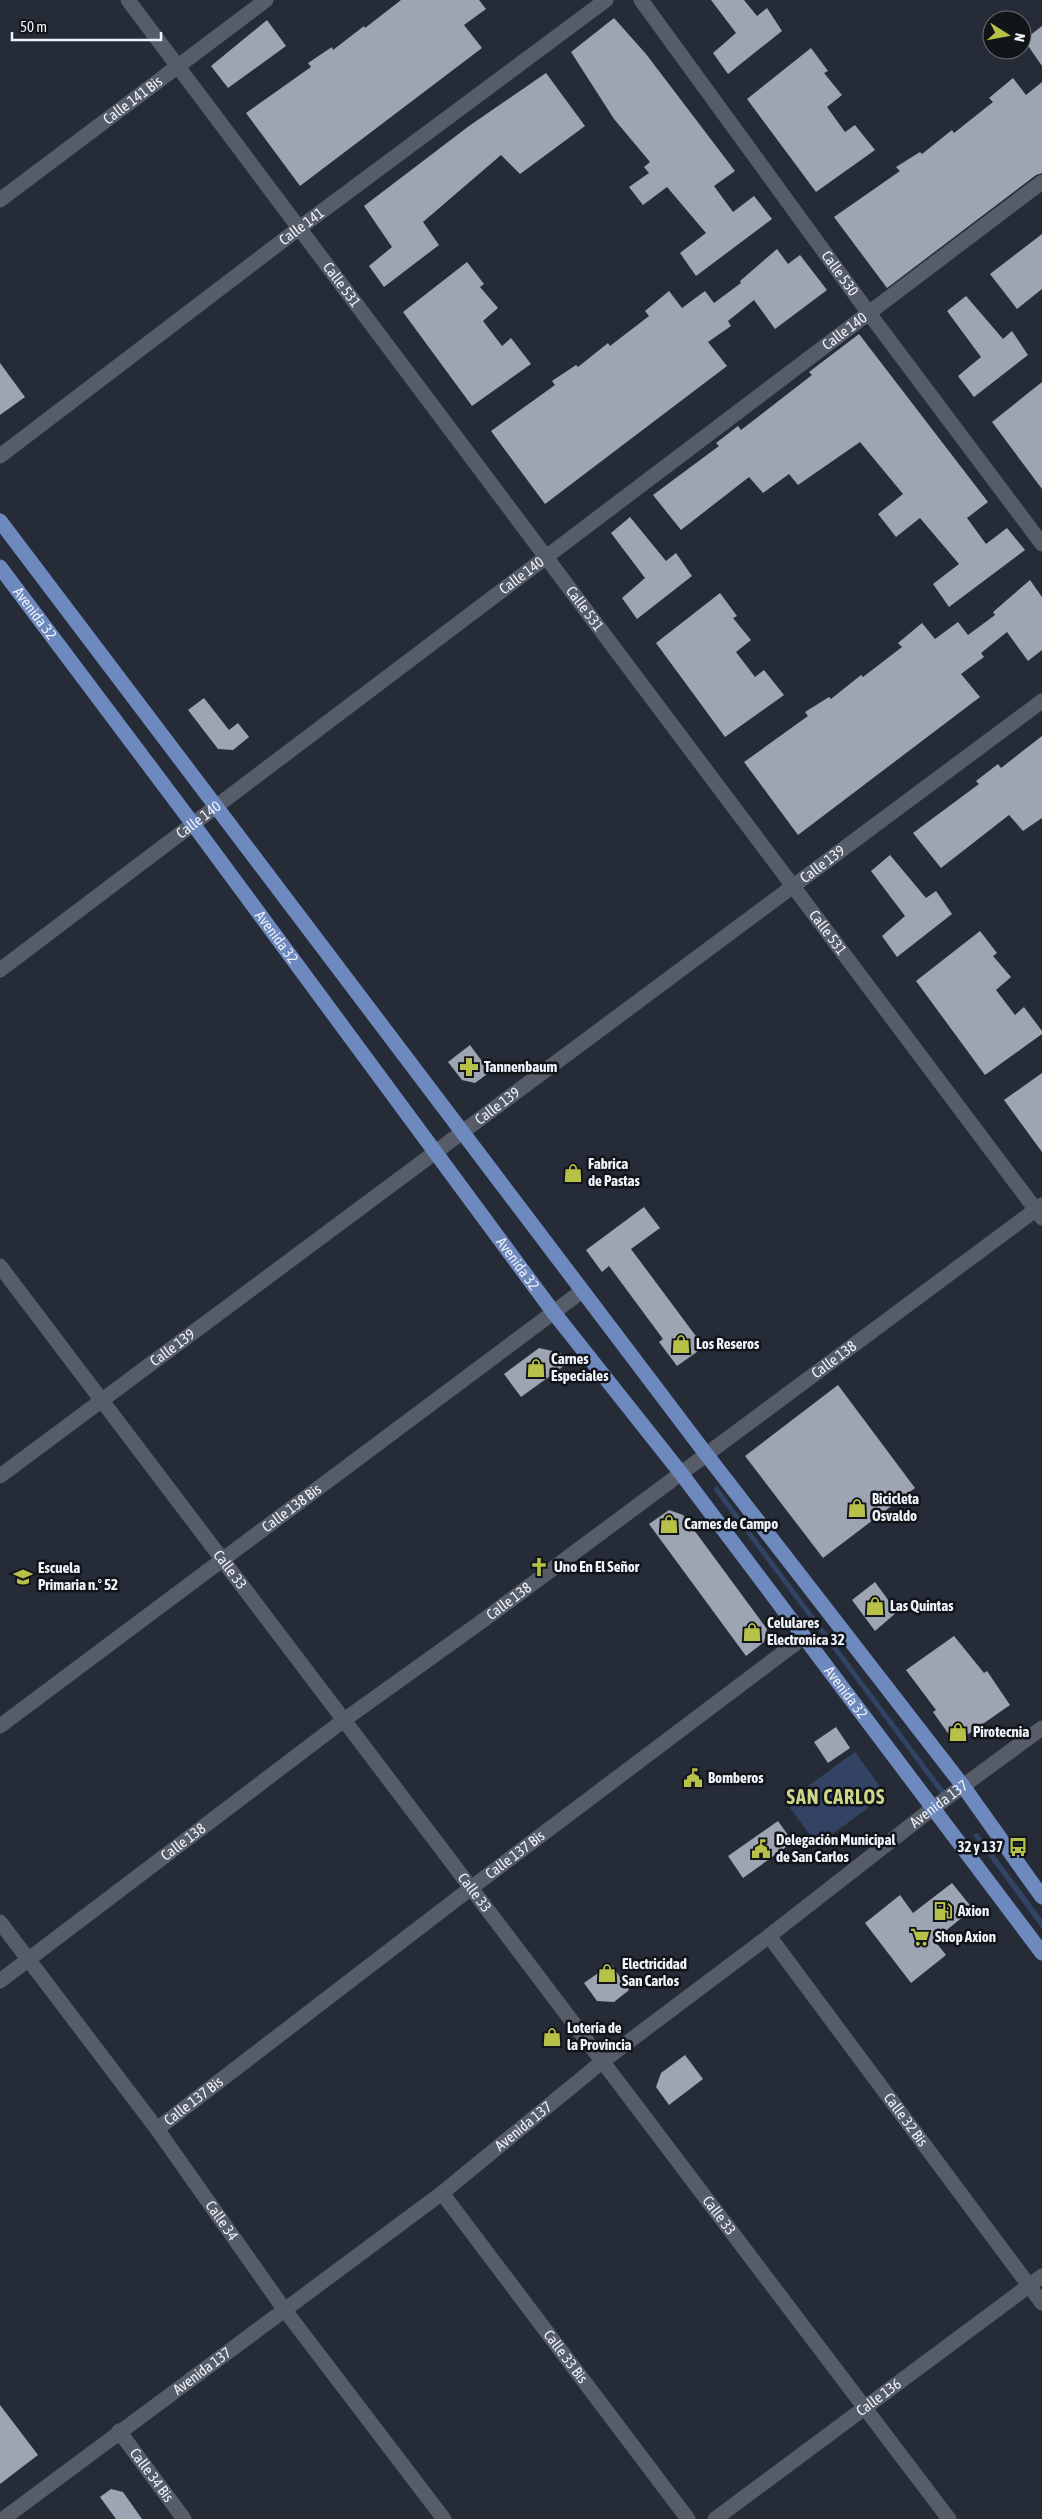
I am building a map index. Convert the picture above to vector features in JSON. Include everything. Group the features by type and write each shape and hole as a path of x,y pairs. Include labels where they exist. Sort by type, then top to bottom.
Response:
{"main road":[{"name":"Avenida 32","path":"0,522 706,1454 963,1786 1042,1897"},
{"name":"Avenida 32","path":"0,567 193,824 554,1313 680,1472 1042,1953"}],"street":[{"name":"Calle 531","path":"128,0 792,887 1040,1211"},
{"name":"Calle 141 Bis","path":"0,200 266,0"},
{"name":"Calle 141","path":"0,456 298,229 606,0"},
{"name":"Calle 530","path":"641,0 868,312 1042,544"},
{"name":"Calle 140","path":"0,970 1042,182"},
{"name":"Calle 139","path":"0,1476 1042,701"},
{"name":"Calle 138","path":"0,1981 344,1720 485,1619 680,1472 1040,1211"},
{"name":"Calle 33","path":"0,1266 949,2519"},
{"name":"Calle 138 Bis","path":"0,1726 582,1291"},
{"name":"Calle 137 Bis","path":"157,2129 471,1888 804,1637"},
{"name":"Avenida 137","path":"3,2519 442,2193 603,2061 769,1936 933,1808 1042,1728"},
{"name":"Calle 34","path":"0,1922 157,2129 284,2309 444,2519"},
{"name":"Calle 32 Bis","path":"769,1936 1042,2303"},
{"name":"Calle 33 Bis","path":"442,2193 688,2519"},
{"name":"Calle 136","path":"715,2519 1042,2276"},
{"name":"Calle 34 Bis","path":"119,2431 184,2519"}],"shaded area":[{"path":"717,1486 947,1794 943,1797 713,1489"},
{"path":"855,1752 886,1795 817,1845 786,1802"},
{"path":"978,1833 1042,1919 1042,1929 973,1835"}],"building":[{"path":"401,0 479,0 486,9 464,25 482,48 300,186 246,113 311,67 308,63 332,47 333,50"},
{"path":"711,0 744,0 757,16 767,8 782,31 728,74 713,53 736,33"},
{"path":"614,18 646,54 735,171 714,186 733,212 754,196 772,219 696,276 680,253 706,233 667,187 643,205 629,187 649,173 644,167 650,162 614,119 571,52"},
{"path":"267,20 286,46 228,88 211,66"},
{"path":"1042,26 1042,66 1032,52 1032,34"},
{"path":"811,48 828,71 824,73 842,95 827,107 845,132 855,125 875,150 816,192 747,99"},
{"path":"546,73 585,126 520,174 501,155 423,222 439,245 384,287 369,266 392,247 364,206 469,126"},
{"path":"1013,78 1026,95 1042,82 1042,173 1036,175 887,288 834,217 900,171 896,167 920,152 922,154 952,130 954,133 993,102 989,98"},
{"path":"1042,234 1042,289 1017,309 990,274"},
{"path":"777,249 788,264 800,255 827,290 775,329 754,300 728,321 731,326 708,342 727,366 545,504 491,431 555,385 552,381 576,365 578,367 608,343 610,346 649,316 645,311 669,291 682,308 705,291 714,303 741,283 740,281"},
{"path":"467,262 484,284 480,287 498,308 483,321 502,346 511,338 531,364 472,406 403,312"},
{"path":"966,296 1003,339 1012,331 1028,355 974,397 958,376 981,357 947,311"},
{"path":"859,334 988,502 967,518 986,544 1007,528 1025,550 949,607 933,584 959,564 920,518 896,537 878,514 903,494 860,442 798,485 789,474 763,493 749,477 681,530 653,495 719,446 716,443 738,426 741,430 812,375 809,372"},
{"path":"0,363 25,397 0,415"},
{"path":"1042,382 1042,489 992,422"},
{"path":"630,517 666,561 676,553 692,576 637,619 622,598 645,578 611,533"},
{"path":"1030,580 1042,597 1042,650 1028,661 1007,632 981,653 984,657 961,674 980,697 798,835 744,762 808,716 805,712 829,697 831,699 861,675 863,677 902,647 898,643 922,623 935,639 958,622 968,635 995,615 993,612"},
{"path":"720,593 737,616 733,618 751,640 736,652 755,677 764,670 784,695 725,737 656,643"},
{"path":"204,698 229,730 238,723 249,737 233,750 218,749 188,710"},
{"path":"1042,736 1042,818 1023,831 1009,815 941,868 913,833 979,784 976,781 998,764 1001,768"},
{"path":"890,855 926,898 936,891 952,914 897,957 882,936 905,916 871,871"},
{"path":"980,931 997,953 993,956 1011,977 996,990 1015,1015 1024,1007 1042,1031 1042,1034 985,1075 916,981"},
{"name":"Tannenbaum","path":"470,1045 490,1072 475,1083 462,1080 448,1062"},
{"path":"1042,1073 1042,1152 1004,1100"},
{"path":"644,1207 660,1228 631,1249 704,1347 677,1366 659,1342 663,1339 609,1266 602,1272 586,1250"},
{"name":"Carnes Especiales","path":"539,1348 561,1353 568,1363 521,1397 504,1374"},
{"path":"838,1385 915,1488 823,1558 745,1456"},
{"path":"669,1510 683,1515 767,1629 764,1642 746,1656 649,1524"},
{"name":"Las Quintas","path":"875,1582 897,1612 875,1631 852,1600"},
{"path":"954,1636 984,1673 987,1671 1010,1705 964,1737 950,1736 933,1712 936,1710 906,1670"},
{"path":"836,1727 850,1748 828,1763 814,1742"},
{"name":"Delegación Municipal de San Carlos","path":"778,1821 793,1842 743,1878 728,1856"},
{"path":"952,1883 973,1909 934,1940 946,1955 911,1983 865,1923 900,1895 913,1913"},
{"name":"Electricidad San Carlos","path":"611,1964 629,1990 614,2002 597,2001 584,1983"},
{"path":"685,2055 703,2079 669,2105 656,2087 661,2073"},
{"path":"0,2405 38,2455 0,2484"},
{"path":"111,2489 123,2492 142,2519 116,2519 100,2497"}],"place":[{"name":"Tannenbaum","path":"469,1067"},
{"name":"Fabrica de Pastas","path":"573,1173"},
{"name":"Los Reseros","path":"681,1344"},
{"name":"Carnes Especiales","path":"536,1368"},
{"name":"Bicicleta Osvaldo","path":"857,1508"},
{"name":"Carnes de Campo","path":"669,1524"},
{"name":"Uno En El Señor","path":"539,1567"},
{"name":"Escuela Primaria n.° 52","path":"23,1577"},
{"name":"Las Quintas","path":"875,1606"},
{"name":"Celulares Electronica 32","path":"752,1632"},
{"name":"Pirotecnia","path":"958,1732"},
{"name":"Bomberos","path":"693,1778"},
{"name":"32 y 137","path":"1018,1847"},
{"name":"Delegación Municipal de San Carlos","path":"761,1849"},
{"name":"Axion","path":"943,1911"},
{"name":"Shop Axion","path":"920,1937"},
{"name":"Electricidad San Carlos","path":"607,1973"},
{"name":"Lotería de la Provincia","path":"552,2037"}],"district":[{"name":"SAN CARLOS","path":"836,1797"}]}
